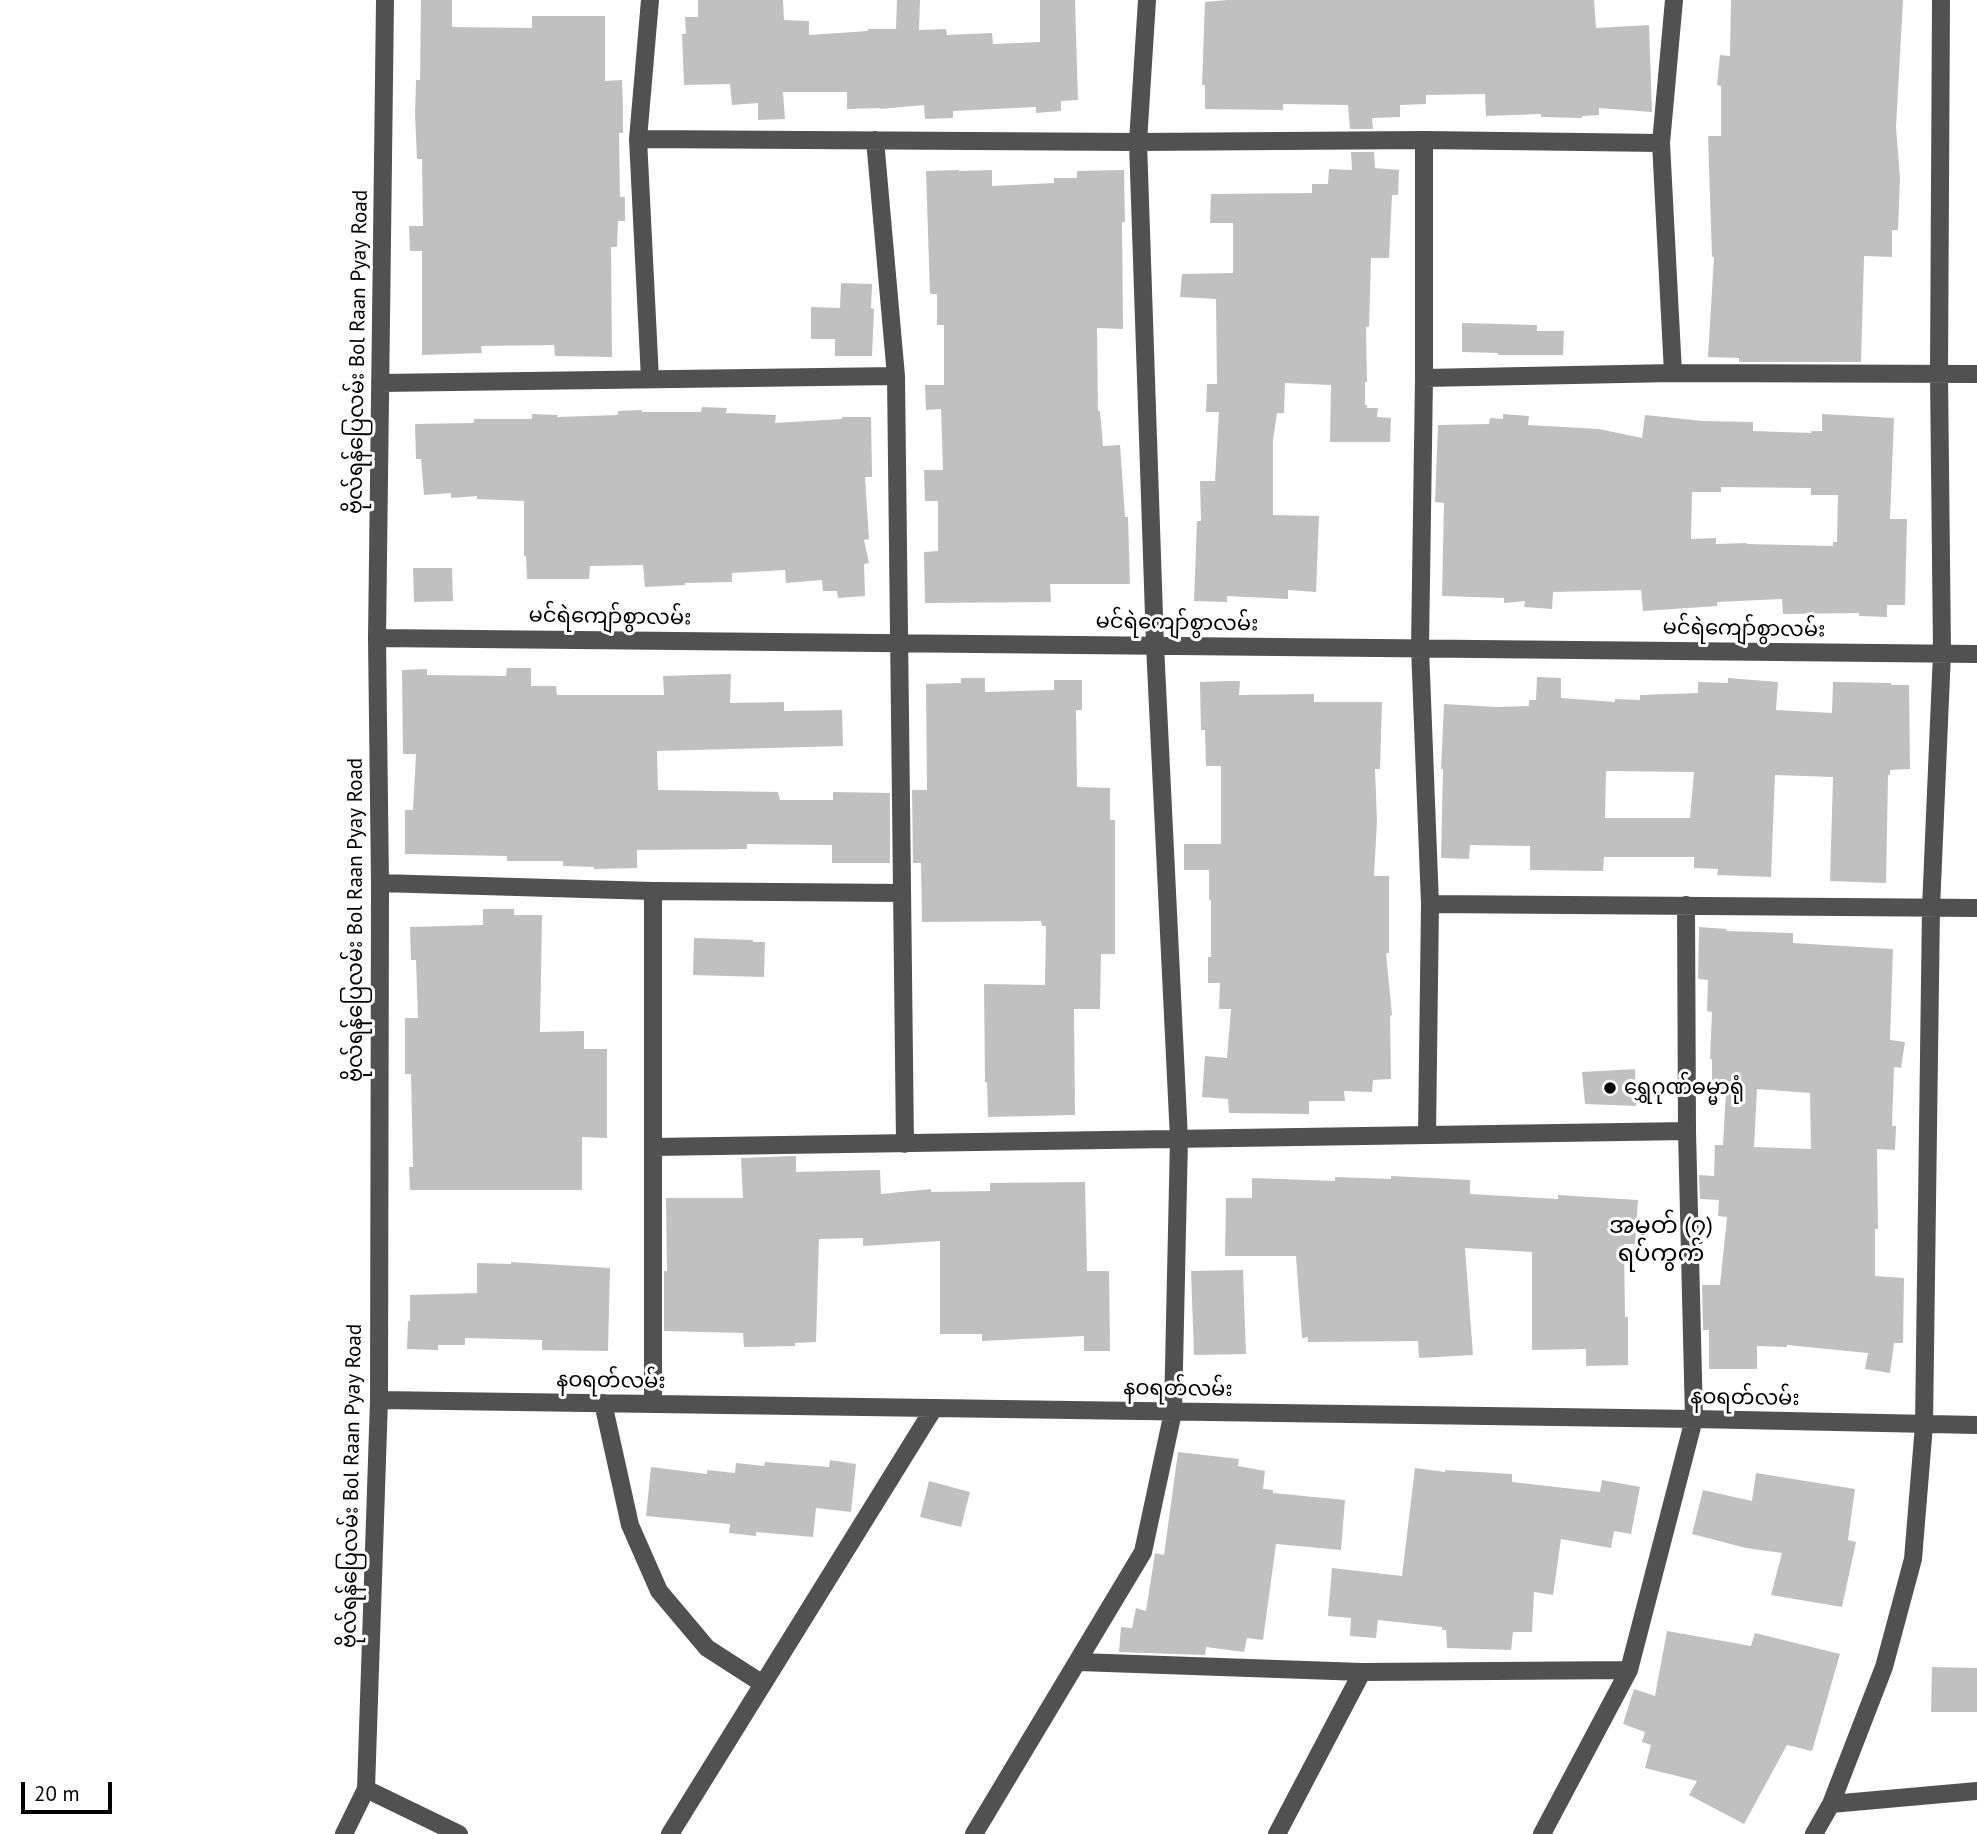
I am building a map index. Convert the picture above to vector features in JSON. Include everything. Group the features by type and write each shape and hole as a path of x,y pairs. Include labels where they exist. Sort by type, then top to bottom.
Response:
{"street":[{"name":"ဗိုလ်ရန်ပြေလမ်း Bol Raan Pyay Road","path":"344,1834 366,1789 379,1400 380,883 377,638 385,0"},
{"path":"650,0 638,139 650,379"},
{"path":"974,1834 1143,1552 1172,1412 1179,1139 1155,645 1138,142 1147,0"},
{"path":"1673,373 1661,143 1674,0"},
{"path":"1814,1834 1831,1804 1884,1667 1913,1559 1924,1425 1931,908 1942,653 1939,374 1941,0"},
{"path":"638,139 1661,143"},
{"path":"875,140 896,376 905,1144"},
{"path":"1424,140 1420,648 1430,904 1427,1135"},
{"path":"1424,378 1673,373 1977,374"},
{"path":"380,383 896,376"},
{"name":"မင်ရဲကျော်စွာလမ်း","path":"377,638 1977,653"},
{"path":"380,883 653,891 902,893"},
{"path":"653,891 653,1404"},
{"path":"1430,904 1977,908"},
{"path":"1542,1834 1629,1670 1694,1419 1687,1131 1686,905"},
{"path":"653,1147 1687,1131"},
{"name":"နဝရတ်လမ်း","path":"379,1400 1977,1425"},
{"path":"603,1403 630,1525 659,1591 707,1648 763,1684"},
{"path":"670,1834 934,1408"},
{"path":"1079,1662 1362,1672 1629,1670"},
{"path":"1277,1834 1362,1672"},
{"path":"366,1789 459,1834"},
{"path":"1831,1804 1977,1791"}],"building":[{"path":"421,0 452,0 452,27 532,28 532,16 605,16 605,81 622,80 620,197 625,197 625,221 618,221 617,247 611,247 612,357 555,356 554,345 481,346 482,353 422,355 422,251 410,251 409,226 423,226 422,159 417,159 415,115 416,80 420,80"},
{"path":"698,0 783,0 784,20 809,21 809,35 896,29 897,0 920,0 919,30 946,29 947,35 992,33 993,44 1040,42 1040,0 1075,0 1078,100 1061,101 1061,111 1036,113 1036,107 953,111 953,118 925,119 924,105 847,109 847,92 783,92 785,119 758,120 758,103 732,105 730,84 684,85 682,34 686,34 685,17 698,17"},
{"path":"1594,0 1596,28 1649,25 1652,112 1599,108 1599,115 1582,118 1541,117 1541,114 1486,116 1485,94 1426,95 1426,104 1400,105 1400,117 1372,118 1373,129 1350,129 1348,105 1283,104 1283,110 1205,109 1205,85 1202,85 1205,2"},
{"path":"1731,0 1903,0 1896,127 1900,178 1898,230 1892,230 1892,257 1864,256 1861,362 1739,362 1739,358 1708,357 1714,257 1708,136 1721,136 1721,86 1717,85 1720,55 1730,56"},
{"path":"1351,152 1374,152 1375,168 1399,170 1398,195 1392,195 1389,258 1371,258 1369,327 1366,327 1365,405 1367,408 1378,408 1377,417 1391,418 1390,442 1330,442 1331,385 1285,383 1284,413 1277,413 1273,440 1273,515 1319,516 1316,592 1288,590 1288,599 1227,596 1227,602 1194,601 1197,521 1201,521 1200,481 1215,481 1219,412 1206,412 1207,384 1217,384 1216,299 1180,297 1182,274 1233,273 1233,223 1210,223 1211,194 1312,193 1312,184 1328,184 1329,169 1352,170"},
{"path":"992,170 992,186 1054,183 1054,178 1077,178 1077,171 1124,170 1123,329 1097,328 1098,411 1103,446 1120,445 1125,517 1128,517 1130,584 1050,584 1051,602 925,603 924,552 938,551 938,501 925,501 924,470 943,470 941,409 926,410 925,385 944,385 944,325 937,325 937,294 930,294 926,171"},
{"path":"841,283 872,284 872,356 835,356 835,339 811,339 811,307 840,308"},
{"path":"1462,323 1537,325 1537,331 1564,331 1563,355 1462,352"},
{"path":"702,407 727,408 726,413 776,415 775,423 871,417 872,477 865,477 869,539 864,540 869,563 864,564 865,596 838,598 837,591 823,591 822,580 786,583 785,570 732,573 732,582 645,587 643,565 590,566 589,579 527,579 524,556 524,501 477,499 477,496 451,498 451,493 424,495 421,459 416,459 415,424 474,423 474,419 532,419 532,414 558,415 557,417 618,415 618,411 642,410 701,412"},
{"path":"1503,414 1529,416 1528,425 1599,429 1642,438 1645,415 1703,421 1753,422 1753,431 1811,433 1822,431 1822,414 1894,418 1890,519 1907,519 1905,605 1887,605 1887,617 1859,616 1859,613 1783,614 1782,599 1717,602 1717,606 1643,611 1641,590 1553,592 1552,609 1524,607 1525,601 1504,603 1504,598 1442,596 1444,503 1435,502 1438,425 1489,424 1490,418 1503,419","holes":["1721,487 1811,488 1811,495 1838,495 1837,542 1833,542 1833,546 1716,544 1716,538 1691,539 1692,492 1721,492"]},
{"path":"413,568 452,568 453,601 414,602"},
{"path":"507,668 531,668 531,686 556,686 557,695 664,695 663,676 731,674 730,703 784,702 784,711 842,710 843,746 657,751 658,790 778,792 780,800 833,800 833,792 890,793 890,863 832,863 832,845 747,844 747,849 637,850 637,868 594,869 563,866 563,861 507,861 507,856 405,854 405,810 413,810 416,754 403,754 402,670 427,669 427,675 506,676"},
{"path":"1537,677 1561,678 1561,698 1615,702 1615,699 1640,700 1640,695 1698,693 1698,682 1728,683 1728,678 1778,682 1776,710 1832,713 1833,682 1909,685 1910,769 1890,770 1888,775 1886,883 1830,881 1833,777 1775,775 1771,877 1717,875 1718,869 1694,868 1694,857 1604,857 1603,871 1530,870 1530,846 1470,845 1469,859 1441,858 1444,704 1529,706 1529,700 1536,700","holes":["1606,771 1694,772 1690,818 1605,818"]},
{"path":"961,678 985,678 985,692 1054,690 1054,680 1082,680 1082,710 1076,710 1077,787 1110,788 1110,820 1115,820 1115,954 1101,954 1100,1009 1074,1009 1075,1115 988,1117 984,984 1045,985 1046,926 1042,926 1041,921 922,922 921,863 913,863 912,790 927,790 926,684 961,683"},
{"path":"1240,681 1239,695 1314,694 1314,702 1382,702 1380,769 1375,769 1377,821 1374,876 1389,876 1389,953 1386,953 1392,1015 1391,1079 1373,1080 1372,1092 1344,1091 1345,1101 1309,1101 1309,1114 1229,1113 1228,1099 1202,1097 1205,1056 1227,1058 1231,1009 1219,1009 1220,983 1208,983 1208,957 1211,957 1209,870 1184,870 1184,844 1221,844 1221,766 1206,766 1205,730 1201,730 1200,682"},
{"path":"483,909 514,909 514,915 542,915 540,1032 584,1031 584,1049 607,1049 607,1138 582,1137 582,1190 410,1190 409,1167 413,1167 411,1074 405,1074 405,1018 418,1018 416,960 411,960 410,927 483,925"},
{"path":"1699,927 1727,929 1726,931 1793,933 1793,943 1893,949 1890,1040 1905,1042 1901,1068 1894,1067 1892,1126 1896,1126 1895,1150 1877,1149 1878,1229 1875,1229 1875,1276 1904,1278 1903,1343 1894,1343 1890,1373 1865,1369 1868,1353 1787,1345 1757,1346 1757,1369 1709,1369 1709,1330 1703,1330 1702,1285 1720,1285 1727,1217 1718,1216 1719,1200 1700,1199 1699,1175 1714,1176 1715,1145 1723,1145 1726,1089 1712,1089 1712,1012 1707,1011 1708,980 1698,979","holes":["1757,1089 1810,1093 1811,1149 1754,1147"]},
{"path":"694,938 765,942 764,977 693,975"},
{"name":"ရွှေဂုဏ်ဓမ္မာရုံ","path":"1635,1069 1636,1106 1585,1104 1582,1072"},
{"path":"796,1156 796,1172 880,1170 881,1194 931,1189 931,1192 990,1191 990,1183 1085,1182 1087,1271 1109,1271 1110,1351 1084,1351 1084,1336 982,1341 982,1334 940,1334 940,1241 863,1246 863,1238 819,1239 816,1342 795,1343 795,1346 744,1347 743,1333 664,1331 666,1198 743,1198 741,1158"},
{"path":"1391,1176 1470,1180 1470,1194 1558,1199 1558,1195 1638,1200 1635,1244 1624,1244 1628,1365 1586,1366 1586,1349 1532,1350 1532,1252 1465,1248 1473,1355 1419,1358 1418,1341 1308,1342 1308,1337 1302,1338 1296,1256 1225,1256 1226,1198 1252,1198 1252,1178 1335,1181 1335,1177 1391,1179"},
{"path":"511,1262 610,1268 608,1351 542,1350 542,1340 465,1338 465,1345 438,1345 438,1350 407,1349 410,1295 477,1293 477,1263"},
{"path":"1243,1270 1246,1354 1194,1355 1191,1271"},
{"path":"1178,1452 1239,1459 1238,1466 1265,1471 1263,1489 1273,1490 1273,1493 1345,1500 1341,1550 1276,1544 1263,1640 1247,1638 1244,1652 1206,1647 1205,1655 1119,1652 1121,1627 1132,1628 1136,1608 1146,1611 1155,1553 1164,1555"},
{"path":"830,1460 856,1464 851,1512 816,1508 813,1537 756,1532 756,1536 729,1533 730,1524 646,1516 651,1467 707,1474 707,1470 735,1473 736,1463 764,1466 765,1462 829,1467"},
{"path":"1415,1468 1445,1472 1512,1474 1512,1482 1600,1492 1602,1480 1640,1487 1631,1534 1614,1531 1611,1548 1561,1539 1553,1595 1534,1592 1532,1632 1513,1632 1511,1650 1447,1648 1446,1630 1442,1630 1442,1627 1378,1620 1376,1638 1350,1636 1351,1618 1328,1616 1332,1568 1402,1576"},
{"path":"1756,1473 1855,1489 1848,1540 1856,1542 1842,1607 1771,1595 1782,1553 1746,1548 1692,1534 1703,1490 1752,1501"},
{"path":"929,1481 970,1492 961,1527 920,1517"},
{"path":"1667,1631 1751,1646 1755,1633 1840,1654 1812,1751 1787,1745 1744,1824 1689,1795 1697,1781 1645,1768 1651,1745 1642,1742 1645,1732 1623,1724 1634,1689 1655,1696"},
{"path":"1932,1667 1977,1668 1977,1712 1931,1712"}],"place":[{"name":"ရွှေဂုဏ်ဓမ္မာရုံ","path":"1610,1088"}],"district":[{"name":"အမှတ် (၇) ရပ်ကွက်","path":"1661,1240"}]}
